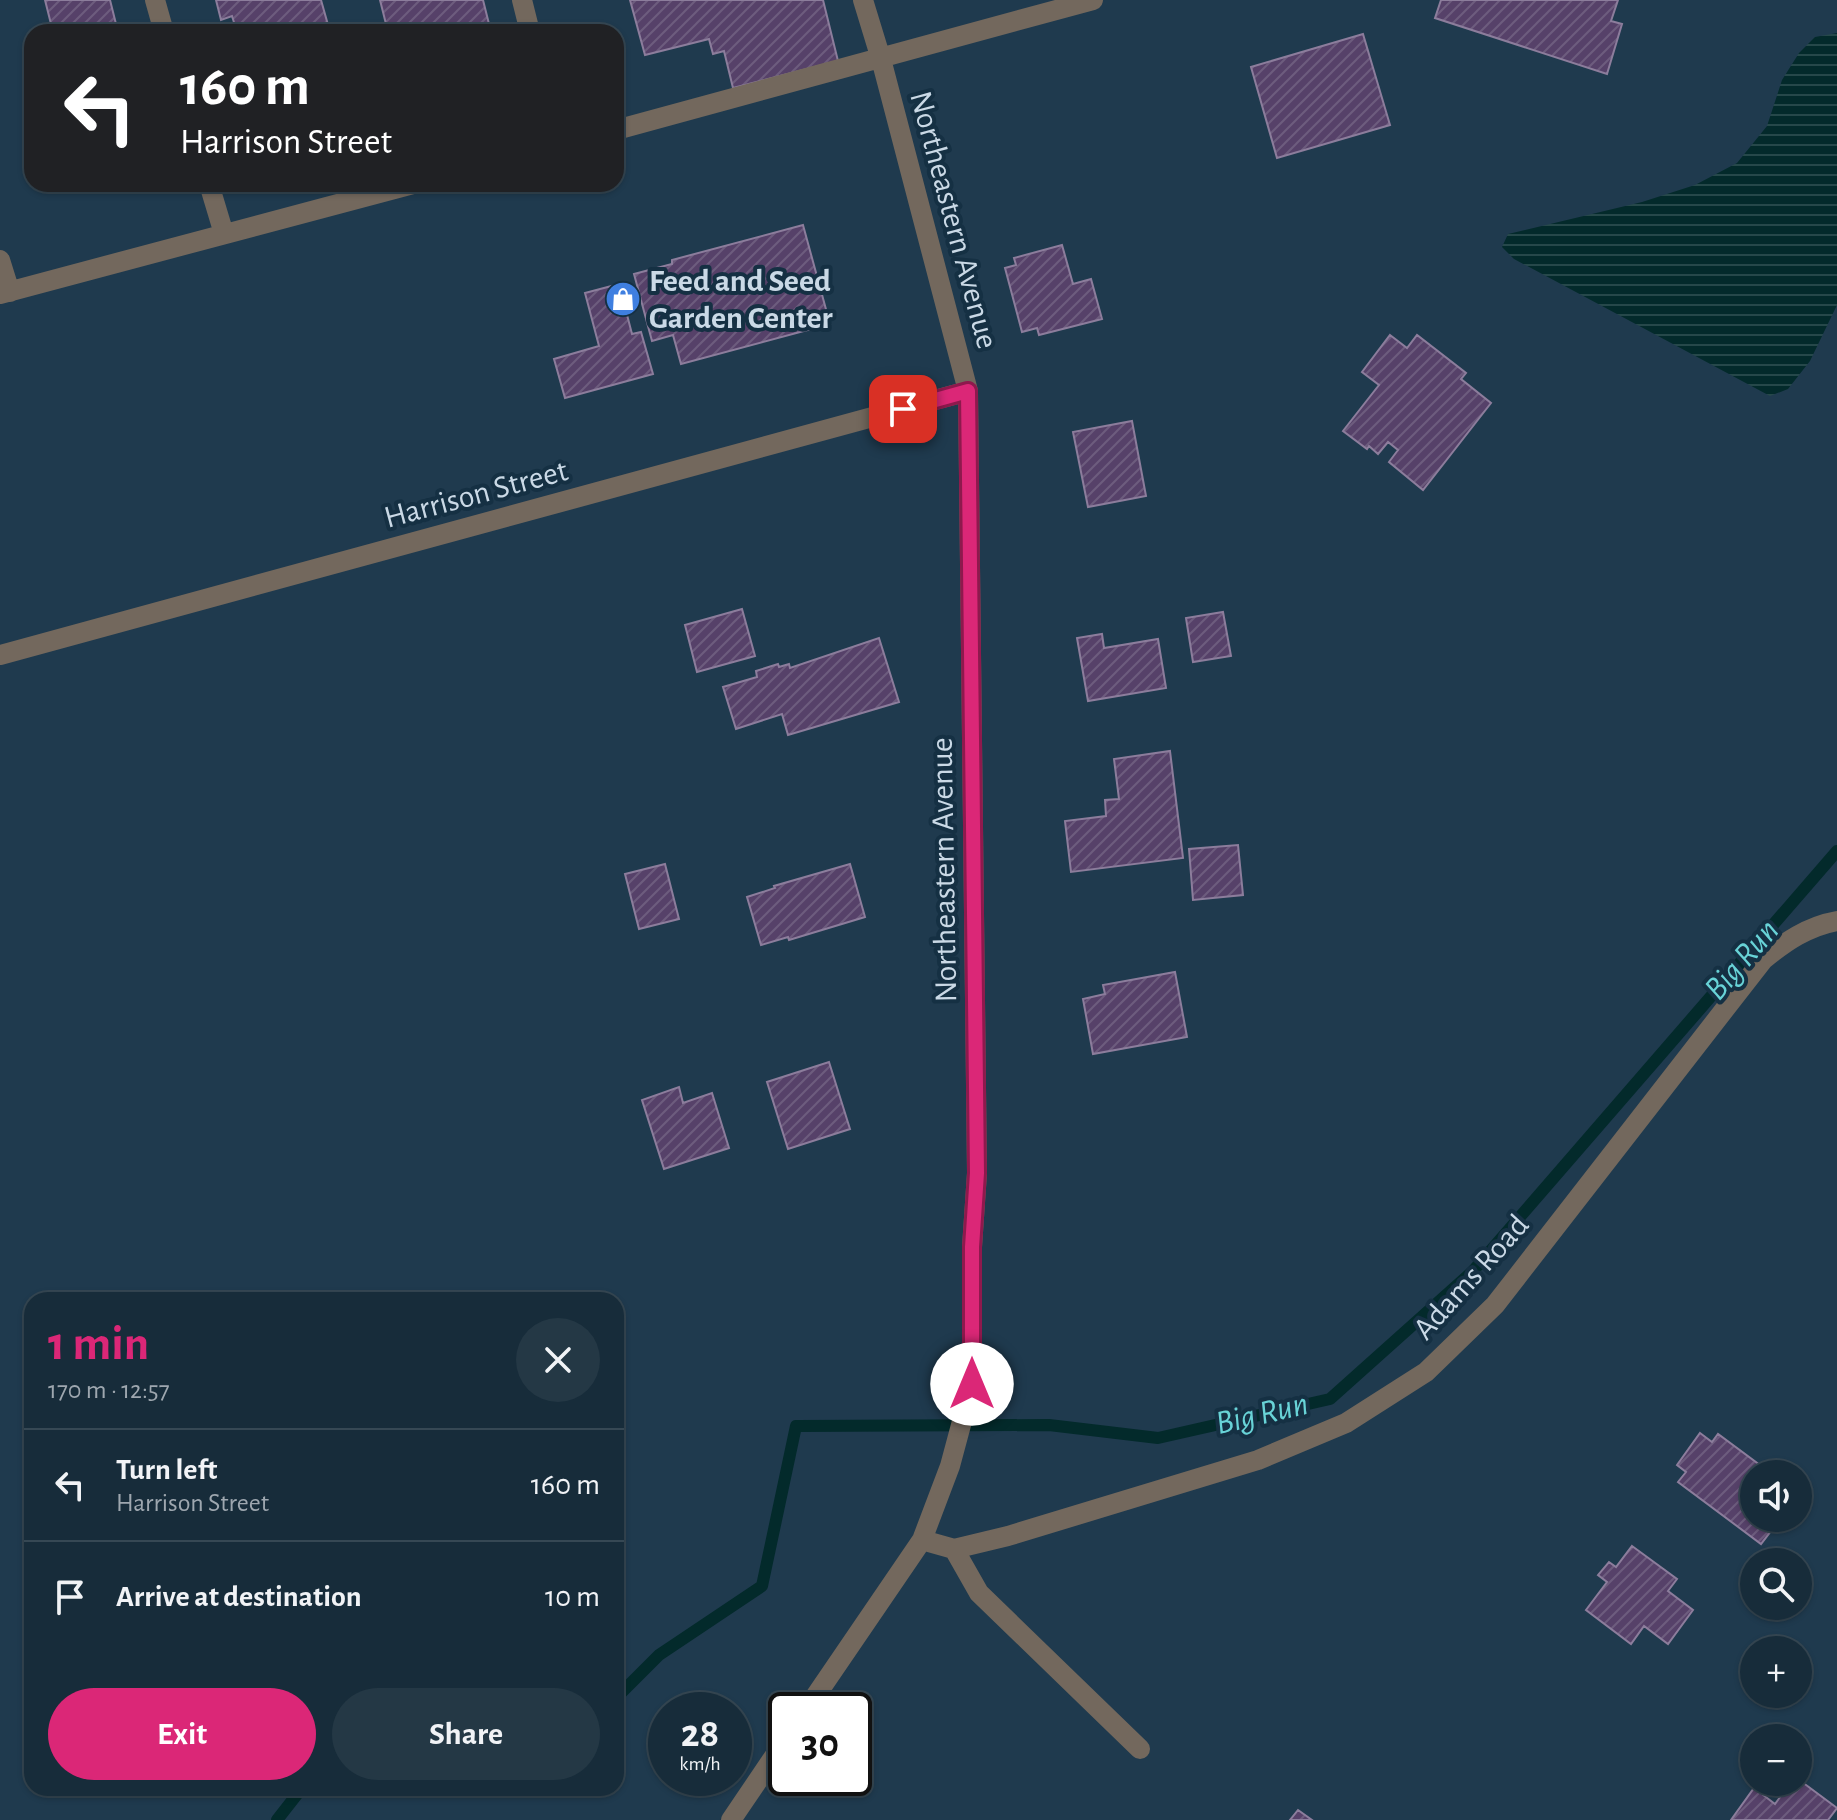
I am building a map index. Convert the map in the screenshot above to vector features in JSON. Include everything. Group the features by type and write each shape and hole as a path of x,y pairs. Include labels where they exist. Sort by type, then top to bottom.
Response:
{"street":[{"path":"155,0 162,24"},
{"path":"522,0 528,24"},
{"name":"Northeastern Avenue","path":"818,1692 922,1540 950,1466 972,1384 972,1247 977,1173 968,391 863,0"},
{"path":"624,128 1093,0"},
{"path":"211,192 224,234"},
{"path":"0,260 5,293 383,192"},
{"name":"Harrison Street","path":"0,655 968,391"},
{"name":"Adams Road","path":"922,1540 954,1549 1008,1536 1258,1460 1346,1423 1426,1372 1495,1305 1763,960 1785,942 1827,923"},
{"path":"954,1549 979,1593 1140,1749"},
{"path":"731,1820 768,1766"}],"shaded area":[{"path":"1837,33 1837,305 1810,361 1788,389 1770,396 1514,259 1502,247 1508,234 1642,202 1695,185 1737,163 1767,126 1782,80 1799,53 1815,37"}],"building":[{"path":"45,0 110,0 116,24 51,24"},
{"path":"216,0 321,0 328,24 234,24 232,16 221,20"},
{"path":"380,0 483,0 489,24 386,24"},
{"path":"630,0 823,0 838,61 733,88 724,51 713,54 709,39 645,55"},
{"path":"1441,0 1618,0 1611,21 1622,24 1607,74 1435,18"},
{"path":"1363,34 1390,125 1277,158 1251,67"},
{"path":"803,225 830,324 681,364 673,335 652,341 634,274 672,264 672,260"},
{"path":"1062,245 1073,284 1091,279 1102,319 1039,335 1037,328 1022,332 1005,268 1016,265 1014,258"},
{"path":"619,284 632,334 641,332 653,374 565,398 554,359 599,346 585,293"},
{"path":"1390,335 1407,348 1417,335 1466,373 1461,379 1491,403 1423,490 1389,462 1398,450 1388,442 1378,454 1343,431 1379,385 1362,372"},
{"path":"1132,421 1146,496 1088,507 1073,432"},
{"path":"742,609 755,656 697,672 685,625"},
{"path":"1223,612 1231,656 1193,662 1186,618"},
{"path":"1102,634 1104,648 1158,639 1166,688 1088,701 1077,638"},
{"path":"879,638 899,702 788,735 782,714 736,729 723,687 757,677 756,671 778,664 779,667 789,664 790,668"},
{"path":"1170,751 1183,858 1071,872 1065,821 1106,816 1105,800 1119,799 1114,759"},
{"path":"1238,845 1243,895 1193,900 1189,849"},
{"path":"665,864 679,919 639,929 625,874"},
{"path":"850,864 865,917 789,940 788,937 761,945 747,897"},
{"path":"1175,972 1187,1037 1093,1054 1083,999 1105,994 1103,985"},
{"path":"829,1062 850,1129 788,1149 767,1082"},
{"path":"679,1087 683,1103 712,1093 729,1148 664,1169 642,1100"},
{"path":"1700,1433 1712,1442 1718,1434 1753,1460 1740,1460 1740,1528 1678,1482 1686,1472 1677,1465"},
{"path":"1745,1532 1770,1532 1761,1544"},
{"path":"1632,1546 1677,1579 1668,1591 1693,1610 1668,1644 1644,1626 1631,1644 1586,1610 1607,1582 1598,1575 1609,1562 1616,1567"},
{"path":"1812,1789 1837,1808 1828,1820 1731,1820 1748,1796 1764,1796 1775,1804 1781,1796 1812,1796"},
{"path":"1298,1810 1312,1820 1290,1820"}],"waterway":[{"name":"Big Run","path":"624,1690 659,1655 762,1586 796,1426 1049,1425 1158,1438 1330,1399 1473,1271 1837,851"},
{"name":"Big Run","path":"277,1820 296,1796"}],"place":[{"name":"Feed and Seed Garden Center","path":"623,299"}],"route":[{"path":"903,409 968,391 977,1173 972,1247 972,1384"}]}
